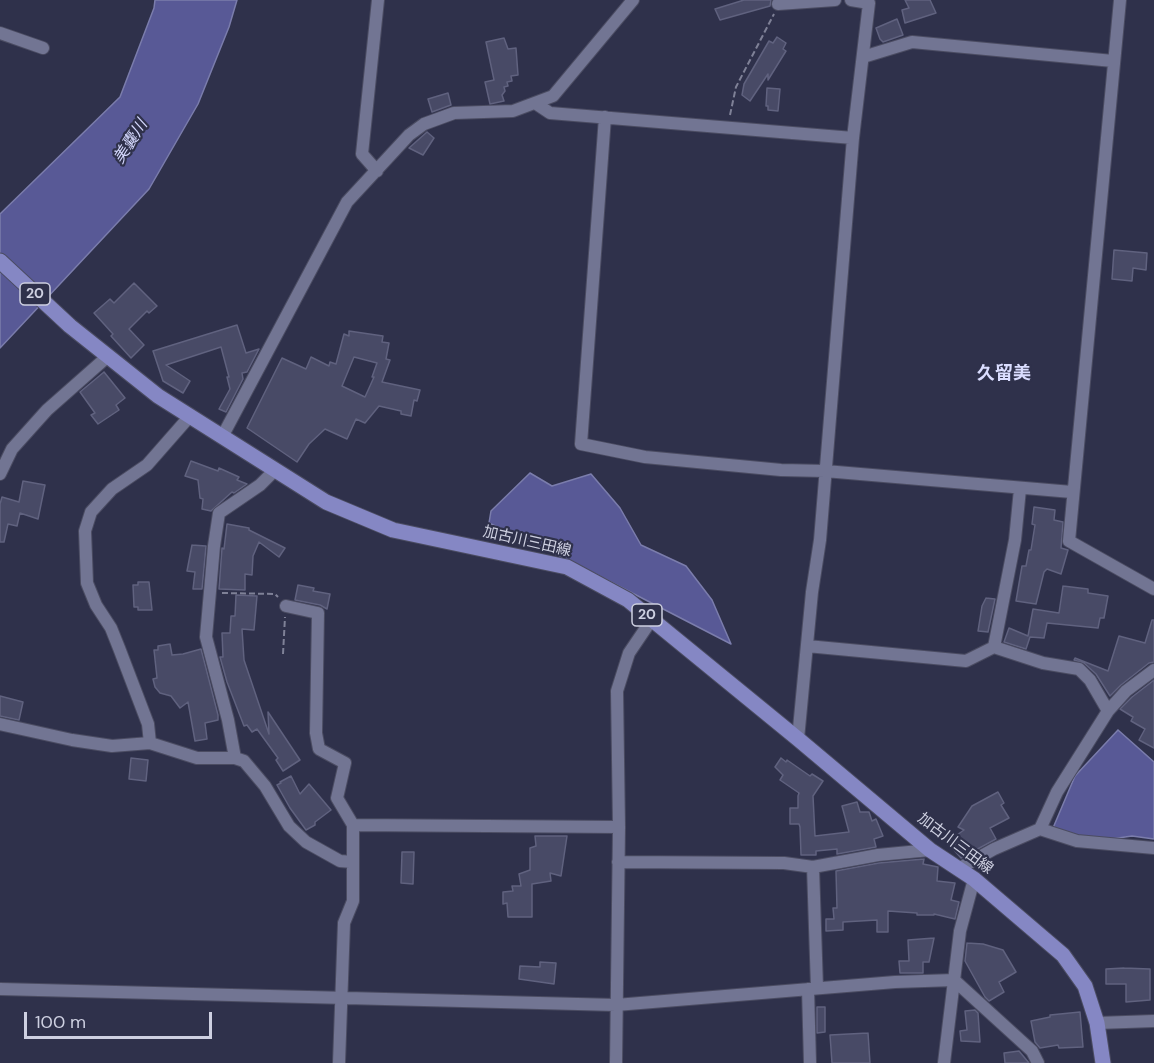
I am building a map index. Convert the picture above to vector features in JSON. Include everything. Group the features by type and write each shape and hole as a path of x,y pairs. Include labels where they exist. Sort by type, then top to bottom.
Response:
{"main road":[{"name":"加古川三田線","path":"0,261 70,326 158,396 326,502 393,530 567,567 628,600 930,850 974,879 1063,955 1085,986 1097,1023 1103,1063"}],"street":[{"path":"377,171 362,154 378,0"},
{"path":"222,437 347,202 409,135 424,124 454,113 513,111 553,96 633,0"},
{"path":"778,4 835,0"},
{"path":"798,739 812,592 820,540 854,138 869,3 851,0"},
{"path":"1120,0 1069,541 1154,589"},
{"path":"0,33 43,48"},
{"path":"862,57 912,42 1113,62"},
{"path":"534,103 550,113 854,138"},
{"path":"604,117 581,444 645,457 781,470 825,471 1072,492"},
{"path":"0,474 12,449 47,410 107,357"},
{"path":"150,743 148,724 119,648 87,583 85,531 92,512 111,489 147,465 190,416"},
{"path":"235,758 228,720 206,638 214,546 219,513 260,485 274,471"},
{"path":"994,647 1016,540 1020,489"},
{"path":"286,606 318,613 316,733 319,749 345,763 338,798 353,825 353,902 344,922 339,1063"},
{"path":"616,1063 619,828 616,691 629,653 652,619"},
{"path":"807,646 966,661 994,647 1043,663 1079,669 1090,680 1108,711"},
{"path":"1040,829 1057,792 1108,711 1126,691 1154,670"},
{"path":"0,724 72,740 112,746 150,743 197,758 235,758 244,762 265,786 289,826 306,842 339,861 353,862"},
{"path":"353,825 619,828"},
{"path":"960,868 994,849 1040,829 1077,841 1154,848"},
{"path":"618,862 784,863 813,867 878,855 930,850"},
{"path":"810,1063 813,988 813,867"},
{"path":"944,1063 960,931 974,879"},
{"path":"0,989 616,1005 813,988 954,980 1032,1051 1038,1063"},
{"path":"1097,1023 1154,1021"}],"path":[{"path":"728,127 736,87 767,30 778,4"},
{"path":"210,593 275,594 286,606 283,654"}],"water":[{"name":"美嚢川","path":"155,0 237,0 229,27 198,104 149,189 0,348 0,214 120,97"},
{"path":"530,473 552,486 591,474 620,508 641,545 686,566 712,600 731,644 574,563 489,523 491,511"},
{"path":"1118,730 1154,762 1154,839 1132,836 1077,844 1053,828 1075,776"}],"building":[{"path":"744,0 771,0 770,6 720,20 715,9"},
{"path":"905,0 930,0 936,13 905,23 902,10 909,8"},
{"path":"897,19 903,35 883,42 876,28"},
{"path":"777,37 786,43 783,49 786,51 768,80 768,74 750,101 742,95 744,84 769,41 773,43"},
{"path":"504,38 508,49 516,48 518,75 511,76 512,81 507,82 508,86 504,87 505,91 502,95 504,101 490,104 485,82 494,80 486,42"},
{"path":"767,88 780,89 778,111 768,110 766,106"},
{"path":"448,93 451,105 432,112 428,99"},
{"path":"427,132 434,138 423,155 409,148"},
{"path":"1114,250 1147,253 1146,270 1133,268 1132,281 1112,279"},
{"path":"134,283 157,306 149,313 147,311 129,329 144,345 131,358 94,313 110,299 114,303"},
{"path":"237,325 246,353 259,349 247,372 242,373 243,379 226,412 219,409 230,389 221,347 166,365 190,381 183,393 163,381 153,351"},
{"path":"349,331 383,336 382,342 389,343 386,359 390,360 382,382 420,390 417,401 414,400 411,416 379,406 365,423 356,419 347,439 325,429 309,444 297,462 247,428 282,358 306,369 311,357 329,366 330,362 336,364 344,334 349,336","holes":["354,357 377,363 372,377 374,377 365,397 342,386"]},
{"path":"104,372 125,398 116,405 119,410 98,424 91,415 95,413 80,392"},
{"path":"191,461 218,471 219,468 239,477 237,480 247,484 234,493 232,492 211,511 202,509 203,499 200,498 198,480 185,476"},
{"path":"23,481 45,485 38,519 20,513 17,526 8,524 4,542 0,542 2,497 19,502"},
{"path":"1034,507 1055,510 1054,520 1063,522 1061,548 1068,550 1061,574 1047,569 1044,572 1036,604 1016,601 1022,566 1026,566 1029,550 1031,550 1035,525 1032,524"},
{"path":"227,524 249,528 285,548 279,557 259,542 253,556 252,575 245,574 245,590 219,589 222,548 224,549"},
{"path":"192,545 206,546 202,589 193,589 195,572 187,571"},
{"path":"138,582 149,582 152,610 138,610 138,607 134,607 133,585 138,585"},
{"path":"298,585 330,594 327,609 320,605 295,600"},
{"path":"1063,586 1088,589 1088,593 1108,596 1104,618 1100,618 1098,628 1047,623 1044,638 1030,637 1026,649 1004,642 1009,628 1028,636 1033,609 1059,613"},
{"path":"236,595 257,596 254,630 242,629 244,660 269,734 268,712 300,760 283,771 276,760 278,758 257,729 252,732 247,725 244,726 220,657 223,657 222,633 230,633 231,616 235,616"},
{"path":"986,598 995,599 988,632 978,631 982,606"},
{"path":"1152,620 1154,620 1154,662 1149,663 1110,696 1096,674 1084,663 1074,660 1075,658 1108,671 1119,636 1145,643"},
{"path":"170,644 172,655 201,649 218,715 218,720 205,723 207,739 195,741 188,702 180,708 171,696 160,693 155,687 153,679 157,678 154,650 158,650 158,646"},
{"path":"1154,680 1154,748 1139,740 1145,729 1131,721 1133,717 1120,709"},
{"path":"0,696 23,702 19,720 0,716"},
{"path":"131,758 148,760 146,781 129,779"},
{"path":"781,758 810,776 812,774 823,781 813,796 815,836 849,832 842,806 857,802 860,812 869,812 872,821 876,819 883,836 874,839 876,847 837,854 837,849 816,851 816,855 801,855 799,824 790,824 790,808 798,808 799,793 780,780 783,775 775,767"},
{"path":"291,776 300,794 309,784 331,810 306,830 277,785"},
{"path":"998,792 1004,803 1001,805 1009,818 990,828 996,839 961,858 947,842 964,830 958,827 972,806"},
{"path":"535,836 567,836 561,876 550,873 551,881 532,884 532,917 508,917 507,903 503,904 503,892 513,891 512,886 521,886 519,874 530,870 530,848 536,846"},
{"path":"402,852 414,852 413,884 401,883"},
{"path":"924,859 923,864 938,867 937,881 955,883 951,900 959,902 955,919 934,914 917,915 917,913 888,911 888,932 877,932 877,920 843,922 843,930 826,931 826,919 834,919 833,908 837,908 836,871 879,863"},
{"path":"934,938 929,962 923,962 923,973 900,973 899,961 909,961 908,940"},
{"path":"967,943 983,944 1003,950 1016,972 999,982 1004,992 989,1001 965,961"},
{"path":"540,962 556,963 554,984 519,979 520,966 540,967"},
{"path":"1106,969 1150,969 1150,1000 1126,1002 1126,984 1106,984"},
{"path":"817,1007 825,1007 825,1032 817,1033"},
{"path":"975,1010 978,1013 980,1042 961,1041 960,1031 967,1030 965,1011"},
{"path":"1080,1012 1083,1047 1059,1048 1058,1045 1040,1048 1035,1042 1031,1021 1050,1017 1050,1015"},
{"path":"868,1033 870,1063 832,1063 830,1035"},
{"path":"1019,1051 1029,1063 1005,1063 1004,1053"}],"district":[{"name":"久留美","path":"1004,374"}]}
